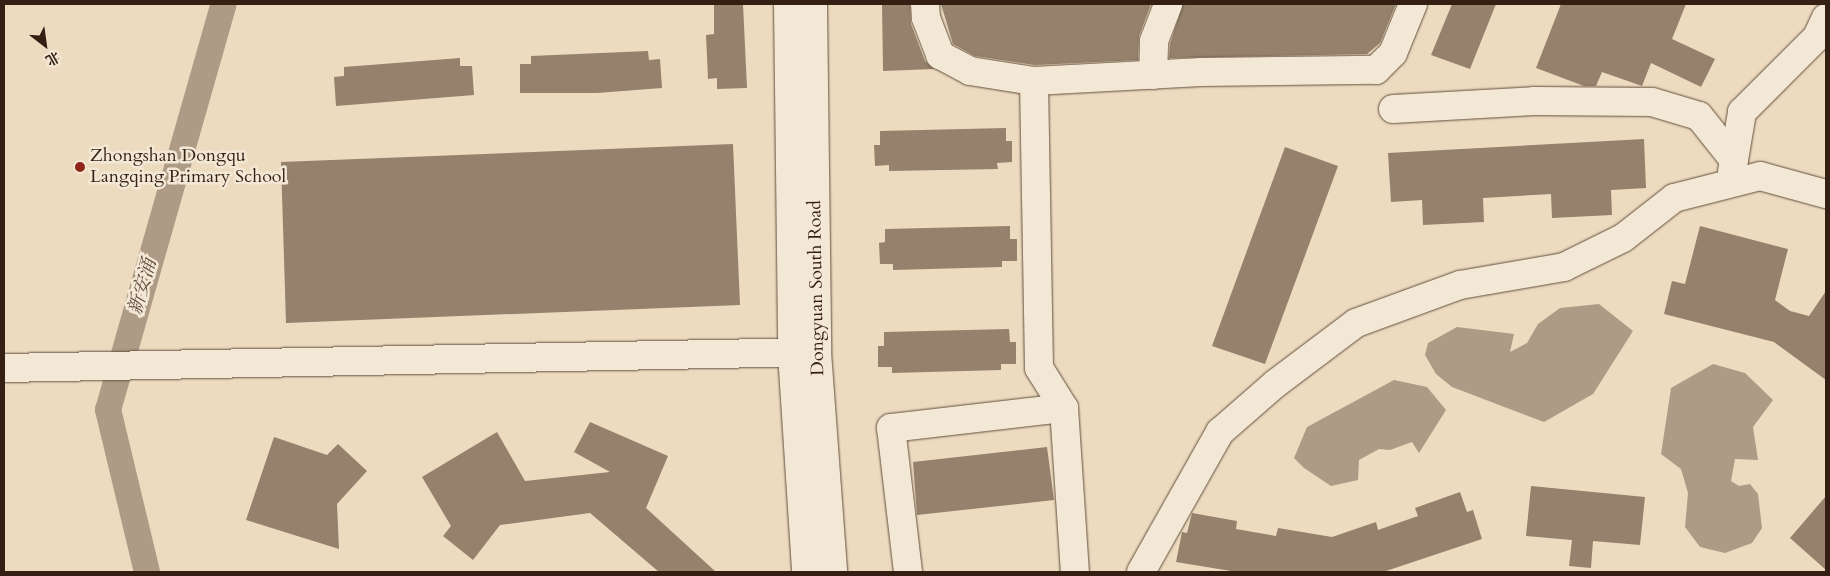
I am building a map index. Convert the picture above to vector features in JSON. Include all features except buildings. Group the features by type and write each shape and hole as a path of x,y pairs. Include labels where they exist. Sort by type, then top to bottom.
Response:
{"street":[{"name":"Dongyuan South Road","path":"788,4 805,352 836,572"},
{"name":"Dongyuan South Road","path":"806,572 805,352 813,4"},
{"path":"925,4 926,18 940,55 970,71 1034,80 1153,75 1376,70 1393,53 1413,4"},
{"path":"1153,75 1154,41 1168,4"},
{"path":"1732,172 1742,112 1817,37 1826,18"},
{"path":"1034,80 1039,368 1064,408 1075,572"},
{"path":"1393,109 1534,101 1652,102 1699,116 1732,172"},
{"path":"1141,572 1220,432 1275,384 1356,323 1460,285 1564,267 1623,238 1674,198 1732,172 1760,176 1819,190 1826,194"},
{"path":"4,368 805,352"},
{"path":"908,572 891,428 1064,408"}],"shaded area":[{"path":"1599,304 1633,331 1593,394 1544,422 1452,387 1436,374 1425,355 1428,343 1457,327 1514,334 1510,352 1527,343 1538,324 1560,308"},
{"path":"1713,364 1745,373 1773,400 1753,427 1758,460 1735,459 1731,481 1739,486 1750,484 1758,494 1762,528 1752,543 1725,553 1700,547 1685,527 1688,493 1681,469 1661,454 1671,388"},
{"path":"1394,380 1427,387 1446,410 1419,453 1412,442 1390,450 1379,449 1359,460 1358,480 1331,486 1304,468 1294,458 1307,427"}],"waterway":[{"name":"新安涌","path":"147,572 108,410 224,4"}],"place":[{"name":"Zhongshan Dongqu Langqing Primary School","path":"80,167"}]}
